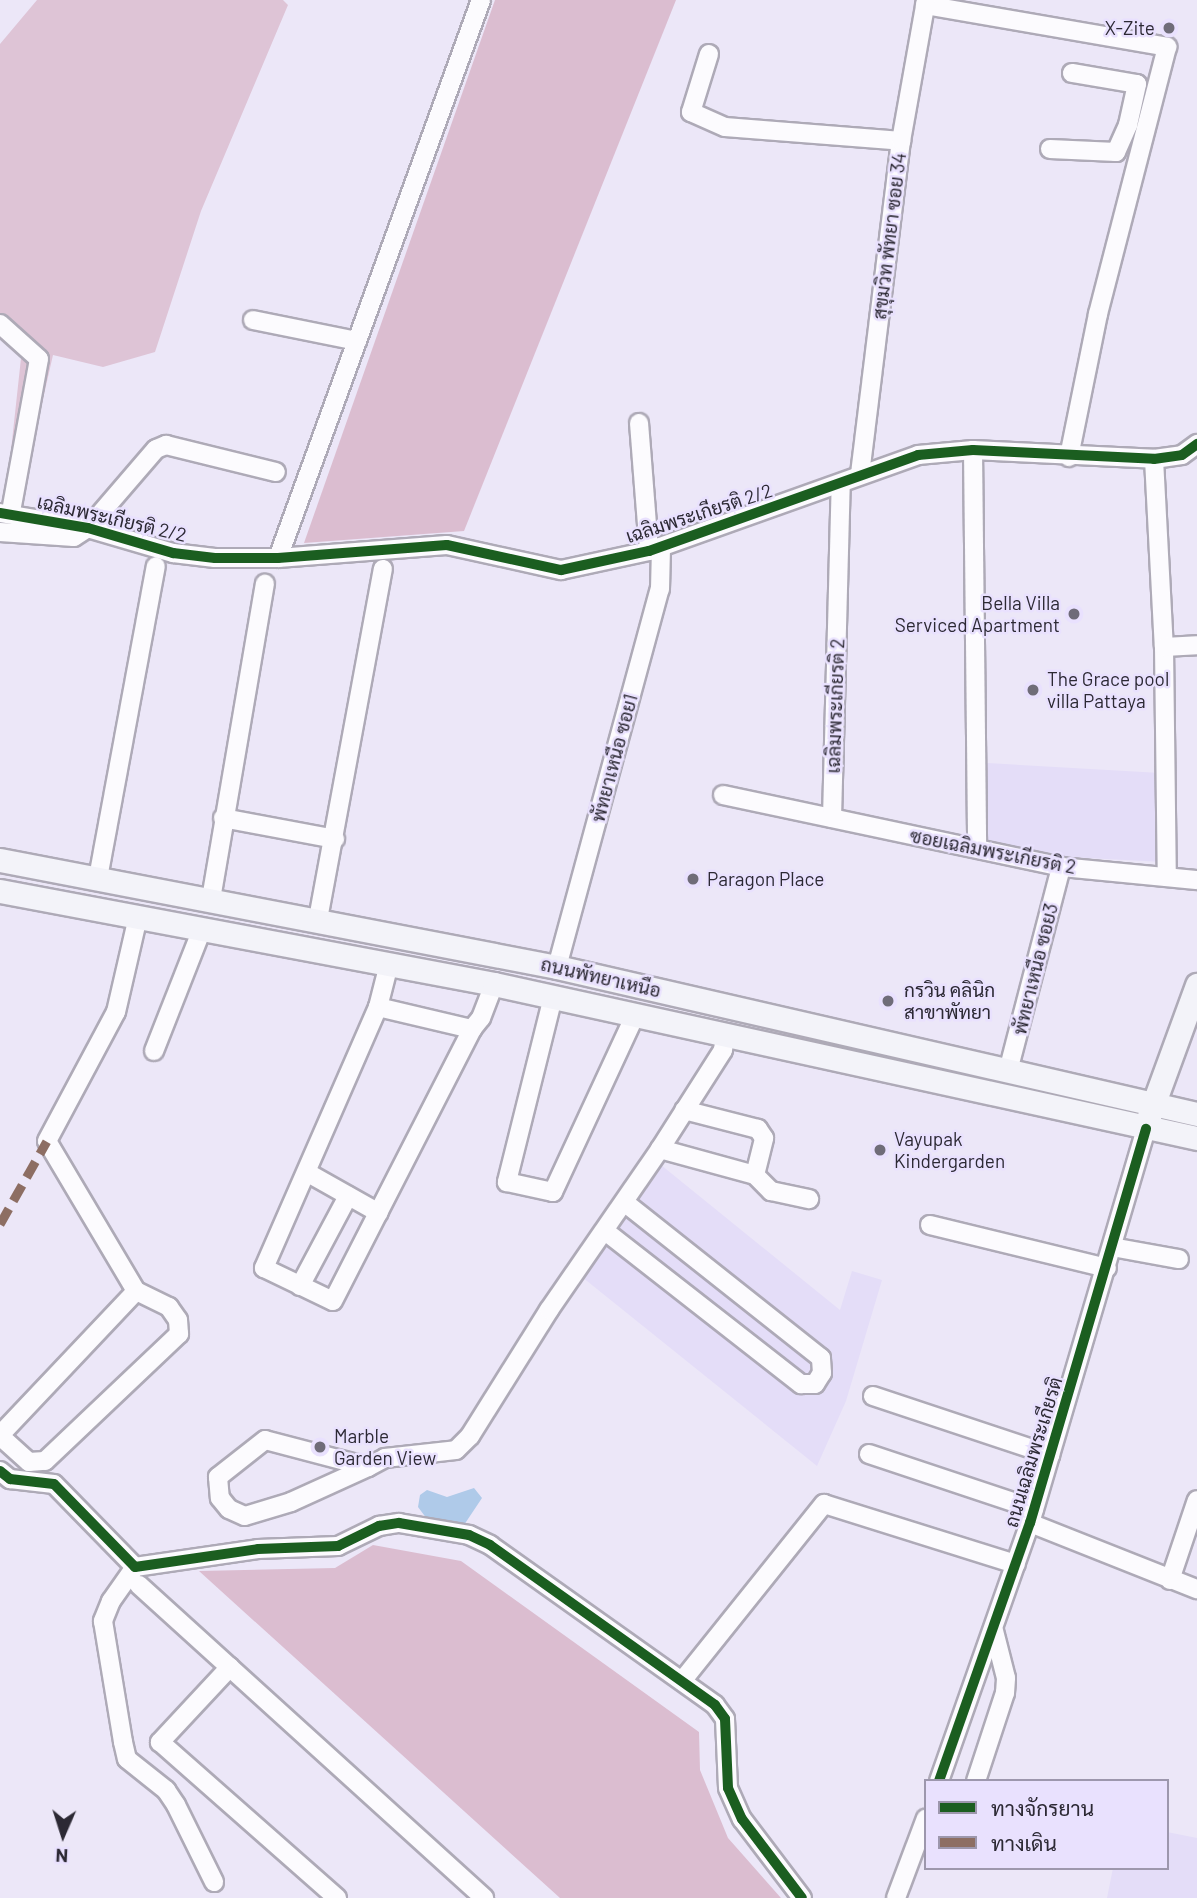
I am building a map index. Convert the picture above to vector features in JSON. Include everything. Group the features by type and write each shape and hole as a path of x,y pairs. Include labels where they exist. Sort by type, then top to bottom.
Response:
{"main road":[{"name":"ถนนพัทยาเหนือ","path":"0,860 557,967 1197,1114"},
{"name":"ถนนพัทยาเหนือ","path":"0,891 494,984 1146,1129 1197,1138"},
{"name":"ถนนเฉลิมพระเกียรติ","path":"1146,1129 1152,1105 1197,985"}],"street":[{"path":"278,558 481,0"},
{"path":"925,3 1167,47 1136,126 1069,457"},
{"name":"สุขุมวิท พัทยา ซอย 34","path":"860,474 901,141 925,3"},
{"path":"709,54 691,112 725,127 901,141"},
{"path":"1050,149 1116,152 1136,126 1137,83 1072,73"},
{"path":"253,320 357,341"},
{"path":"0,324 39,359 6,513"},
{"name":"พัทยาเหนือ ซอย1","path":"557,967 660,589 639,423"},
{"name":"เฉลิมพระเกียรติ 2/2","path":"6,513 88,528 173,553 278,558 447,545 561,570 655,549 918,455 973,450 1069,457 1154,458 1182,455 1197,443"},
{"path":"0,532 74,537 88,528 156,449 166,445 276,472"},
{"path":"973,450 977,849"},
{"path":"1154,458 1164,647 1167,877"},
{"name":"เฉลิมพระเกียรติ 2","path":"832,818 841,484"},
{"path":"98,878 156,566"},
{"path":"318,919 335,839 383,569"},
{"path":"211,899 265,584"},
{"path":"1164,647 1197,645"},
{"path":"723,795 832,818"},
{"path":"223,818 335,839"},
{"name":"ซอยเฉลิมพระเกียรติ 2","path":"832,818 1061,867 1197,880"},
{"name":"พัทยาเหนือ ซอย3","path":"1008,1071 1061,867"},
{"path":"136,1291 0,1435 29,1462 45,1461 179,1334 178,1320 169,1307 136,1291 47,1141 116,1012 138,917"},
{"path":"154,1051 202,929"},
{"path":"389,964 378,1007 308,1173 264,1268 333,1301 472,1029 481,1018 494,984"},
{"path":"553,997 507,1182 553,1192 635,1015"},
{"path":"378,1007 472,1029"},
{"path":"368,1467 265,1440 218,1477 220,1498 229,1509 246,1516 291,1502 368,1467 386,1458 456,1450 660,1149 723,1050 725,1035"},
{"path":"684,1110 758,1129 764,1138 755,1175"},
{"name":"ถนนเฉลิมพระเกียรติ","path":"940,1779 994,1631 1032,1516 1146,1129"},
{"path":"660,1149 755,1175 771,1191 809,1199"},
{"path":"308,1173 379,1213"},
{"path":"300,1286 348,1196"},
{"path":"605,1231 801,1384 815,1384 822,1373 821,1358 624,1202"},
{"path":"930,1225 1107,1268"},
{"path":"1112,1247 1179,1259"},
{"path":"873,1396 1051,1455"},
{"path":"869,1454 1032,1516 1170,1580 1197,1589"},
{"path":"0,1471 10,1479 54,1484 135,1567"},
{"path":"1170,1580 1197,1500"},
{"path":"682,1681 824,1504 1016,1564"},
{"path":"214,1882 166,1790 128,1759 103,1621 111,1601 135,1567 258,1549 338,1546 379,1526 399,1522 469,1535 490,1545 715,1705 725,1719 728,1788 742,1819 802,1898"},
{"path":"139,1585 484,1898"},
{"path":"977,1779 1005,1692 1006,1678 994,1631"},
{"path":"230,1667 160,1742 337,1898"},
{"path":"896,1898 922,1839"}],"shaded area":[{"path":"37,0 283,0 288,5 201,211 155,352 103,367 53,355 22,491 7,487 22,349 0,335 0,44"},
{"path":"495,0 676,0 464,531 304,543"},
{"path":"987,763 1160,773 1163,862 1050,856 986,839"},
{"path":"661,1165 840,1310 852,1271 882,1280 846,1401 817,1466 582,1277"},
{"path":"373,1545 461,1561 699,1732 700,1770 728,1838 781,1898 560,1898 199,1571 335,1568"},
{"path":"1169,1832 1197,1838 1197,1898 1107,1898 1113,1870 1169,1870"}],"water":[{"path":"474,1488 482,1498 464,1525 427,1519 418,1507 420,1495 427,1490 447,1497"}],"marked path":[{"path":"0,1224 47,1141"}],"cycle path":[{"path":"0,513 88,528 173,553 215,558 278,558 447,545 561,570 649,551 918,455 973,450 1154,459 1182,455 1197,444"},
{"path":"940,1779 1030,1523 1146,1129"},
{"path":"0,1471 10,1479 54,1484 135,1567 258,1549 338,1546 379,1526 399,1523 469,1535 490,1545 715,1705 725,1719 728,1788 742,1819 802,1898"}],"place":[{"name":"X-Zite","path":"1169,28"},
{"name":"Bella Villa Serviced Apartment","path":"1074,614"},
{"name":"The Grace pool villa Pattaya","path":"1033,690"},
{"name":"Paragon Place","path":"693,879"},
{"name":"กรวิน คลินิก สาขาพัทยา","path":"888,1001"},
{"name":"Vayupak Kindergarden","path":"880,1150"},
{"name":"Marble Garden View","path":"320,1447"}]}
